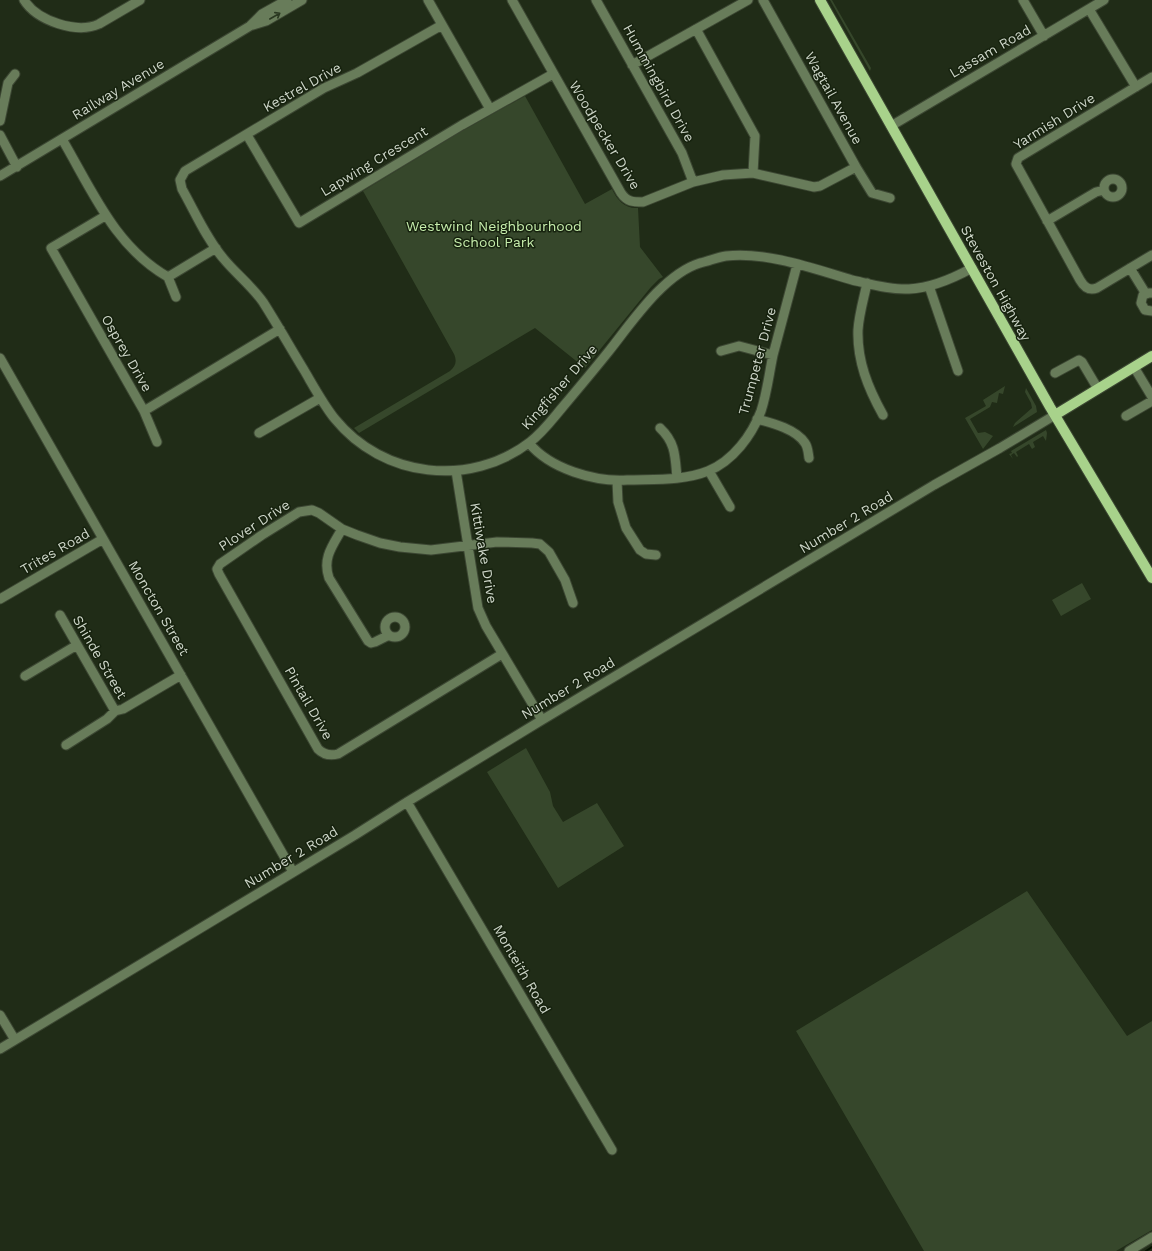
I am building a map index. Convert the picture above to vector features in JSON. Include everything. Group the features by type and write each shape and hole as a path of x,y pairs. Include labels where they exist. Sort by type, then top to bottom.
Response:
{"main road":[{"name":"Steveston Highway","path":"820,0 1055,415 1152,578"},
{"name":"Number 2 Road","path":"1055,415 1152,356"}],"street":[{"path":"24,0 30,8 48,20 59,24 81,28 93,27 100,24 140,0"},
{"name":"Railway Avenue","path":"250,26 262,14 287,0"},
{"path":"428,0 490,109"},
{"name":"Woodpecker Drive","path":"512,0 621,193 628,201 643,202 693,182 723,176 754,173 820,186 856,167"},
{"name":"Hummingbird Drive","path":"597,0 682,153 693,182"},
{"path":"632,65 748,0"},
{"name":"Wagtail Avenue","path":"763,0 872,193 890,198"},
{"path":"1023,0 1044,36"},
{"name":"Lassam Road","path":"891,126 1104,0"},
{"name":"Railway Avenue","path":"0,176 250,26 266,21 299,1"},
{"path":"1089,9 1136,87"},
{"name":"Kestrel Drive","path":"180,180 185,172 324,88 364,70 442,25"},
{"path":"696,29 755,136 754,173"},
{"path":"0,121 8,83 15,74"},
{"name":"Lapwing Crescent","path":"247,135 299,223 490,109 553,74"},
{"name":"Yarmish Drive","path":"1130,268 1097,288 1090,289 1083,285 1016,164 1018,158 1152,77"},
{"path":"0,135 17,166"},
{"path":"62,139 106,216 121,237 157,271 168,277 176,297"},
{"name":"Kingfisher Drive","path":"180,180 182,189 216,248 224,259 258,295 280,329 320,398 335,419 349,434 380,456 399,464 429,471 456,471 478,467 514,452 529,443 547,426 654,295 673,277 697,264 726,256 756,256 867,283 893,288 909,289 929,286 947,280 972,268"},
{"path":"1047,221 1096,192 1104,190"},
{"name":"Osprey Drive","path":"106,216 50,248 144,411 280,329"},
{"path":"168,277 216,248"},
{"path":"1152,255 1130,268 1149,294 1142,298 1141,306 1145,310 1152,311"},
{"name":"Trumpeter Drive","path":"529,443 550,460 576,474 598,479 617,481 691,476 709,470 728,458 746,440 761,410 773,355 797,265"},
{"path":"867,283 858,329 859,355 871,392 883,415"},
{"path":"929,286 958,371"},
{"path":"721,351 739,346 773,355"},
{"name":"Moncton Street","path":"0,358 293,872"},
{"path":"1055,373 1079,360 1082,362 1098,389"},
{"path":"1134,367 1152,397"},
{"path":"259,433 320,398"},
{"path":"1126,416 1152,401"},
{"path":"144,411 157,442"},
{"name":"Number 2 Road","path":"0,1049 542,720 934,485 1055,415"},
{"path":"757,419 783,427 798,436 807,447 809,458"},
{"path":"660,428 668,435 674,447 676,478"},
{"path":"709,470 730,507"},
{"name":"Kittiwake Drive","path":"456,471 478,608 486,626 542,720"},
{"path":"617,481 618,502 626,528 640,550 646,554 656,555"},
{"name":"Plover Drive","path":"217,569 225,560 299,512 312,510 342,529 380,543 400,547 431,550 497,542 540,544 548,552 565,580 573,603"},
{"path":"342,529 326,562 329,578 368,641 371,643 375,642 389,635"},
{"name":"Trites Road","path":"0,599 103,539"},
{"name":"Pintail Drive","path":"217,569 318,749 322,753 332,755 338,754 502,654"},
{"name":"Shinde Street","path":"60,615 115,711 123,709 181,675"},
{"path":"25,676 77,644"},
{"path":"66,745 108,719 115,711"},
{"name":"Monteith Road","path":"407,802 612,1150"},
{"path":"0,1015 15,1040"},
{"path":"1129,1251 1152,1237"}],"green space":[{"path":"830,0 832,0 871,68 870,71"},
{"name":"Westwind Neighbourhood School Park","path":"525,96 585,204 612,189 616,197 622,203 629,207 638,208 640,247 663,277 651,287 585,368 535,328 359,433 354,428 450,371 454,367 456,361 454,354 363,191 462,131"},
{"path":"1005,386 1003,394 999,393 997,403 992,402 990,407 970,419 978,433 985,432 993,436 983,449 965,418 986,406 983,400"},
{"path":"1026,388 1036,406 1037,412 1013,427 1015,423 1032,408 1025,392"},
{"path":"1046,430 1046,441 1043,436 1033,442 1035,447 1032,449 1029,444 1016,452 1017,457 1014,453 1011,455 1013,459 1009,454 1012,453 1011,451"},
{"path":"1082,583 1091,599 1061,616 1052,600"},
{"path":"526,748 550,792 553,806 563,822 597,803 624,846 558,888 487,772"},
{"path":"1027,891 1127,1036 1152,1021 1152,1230 1116,1251 924,1251 796,1031"}],"waterway":[{"path":"1146,1251 1152,1247"}]}
